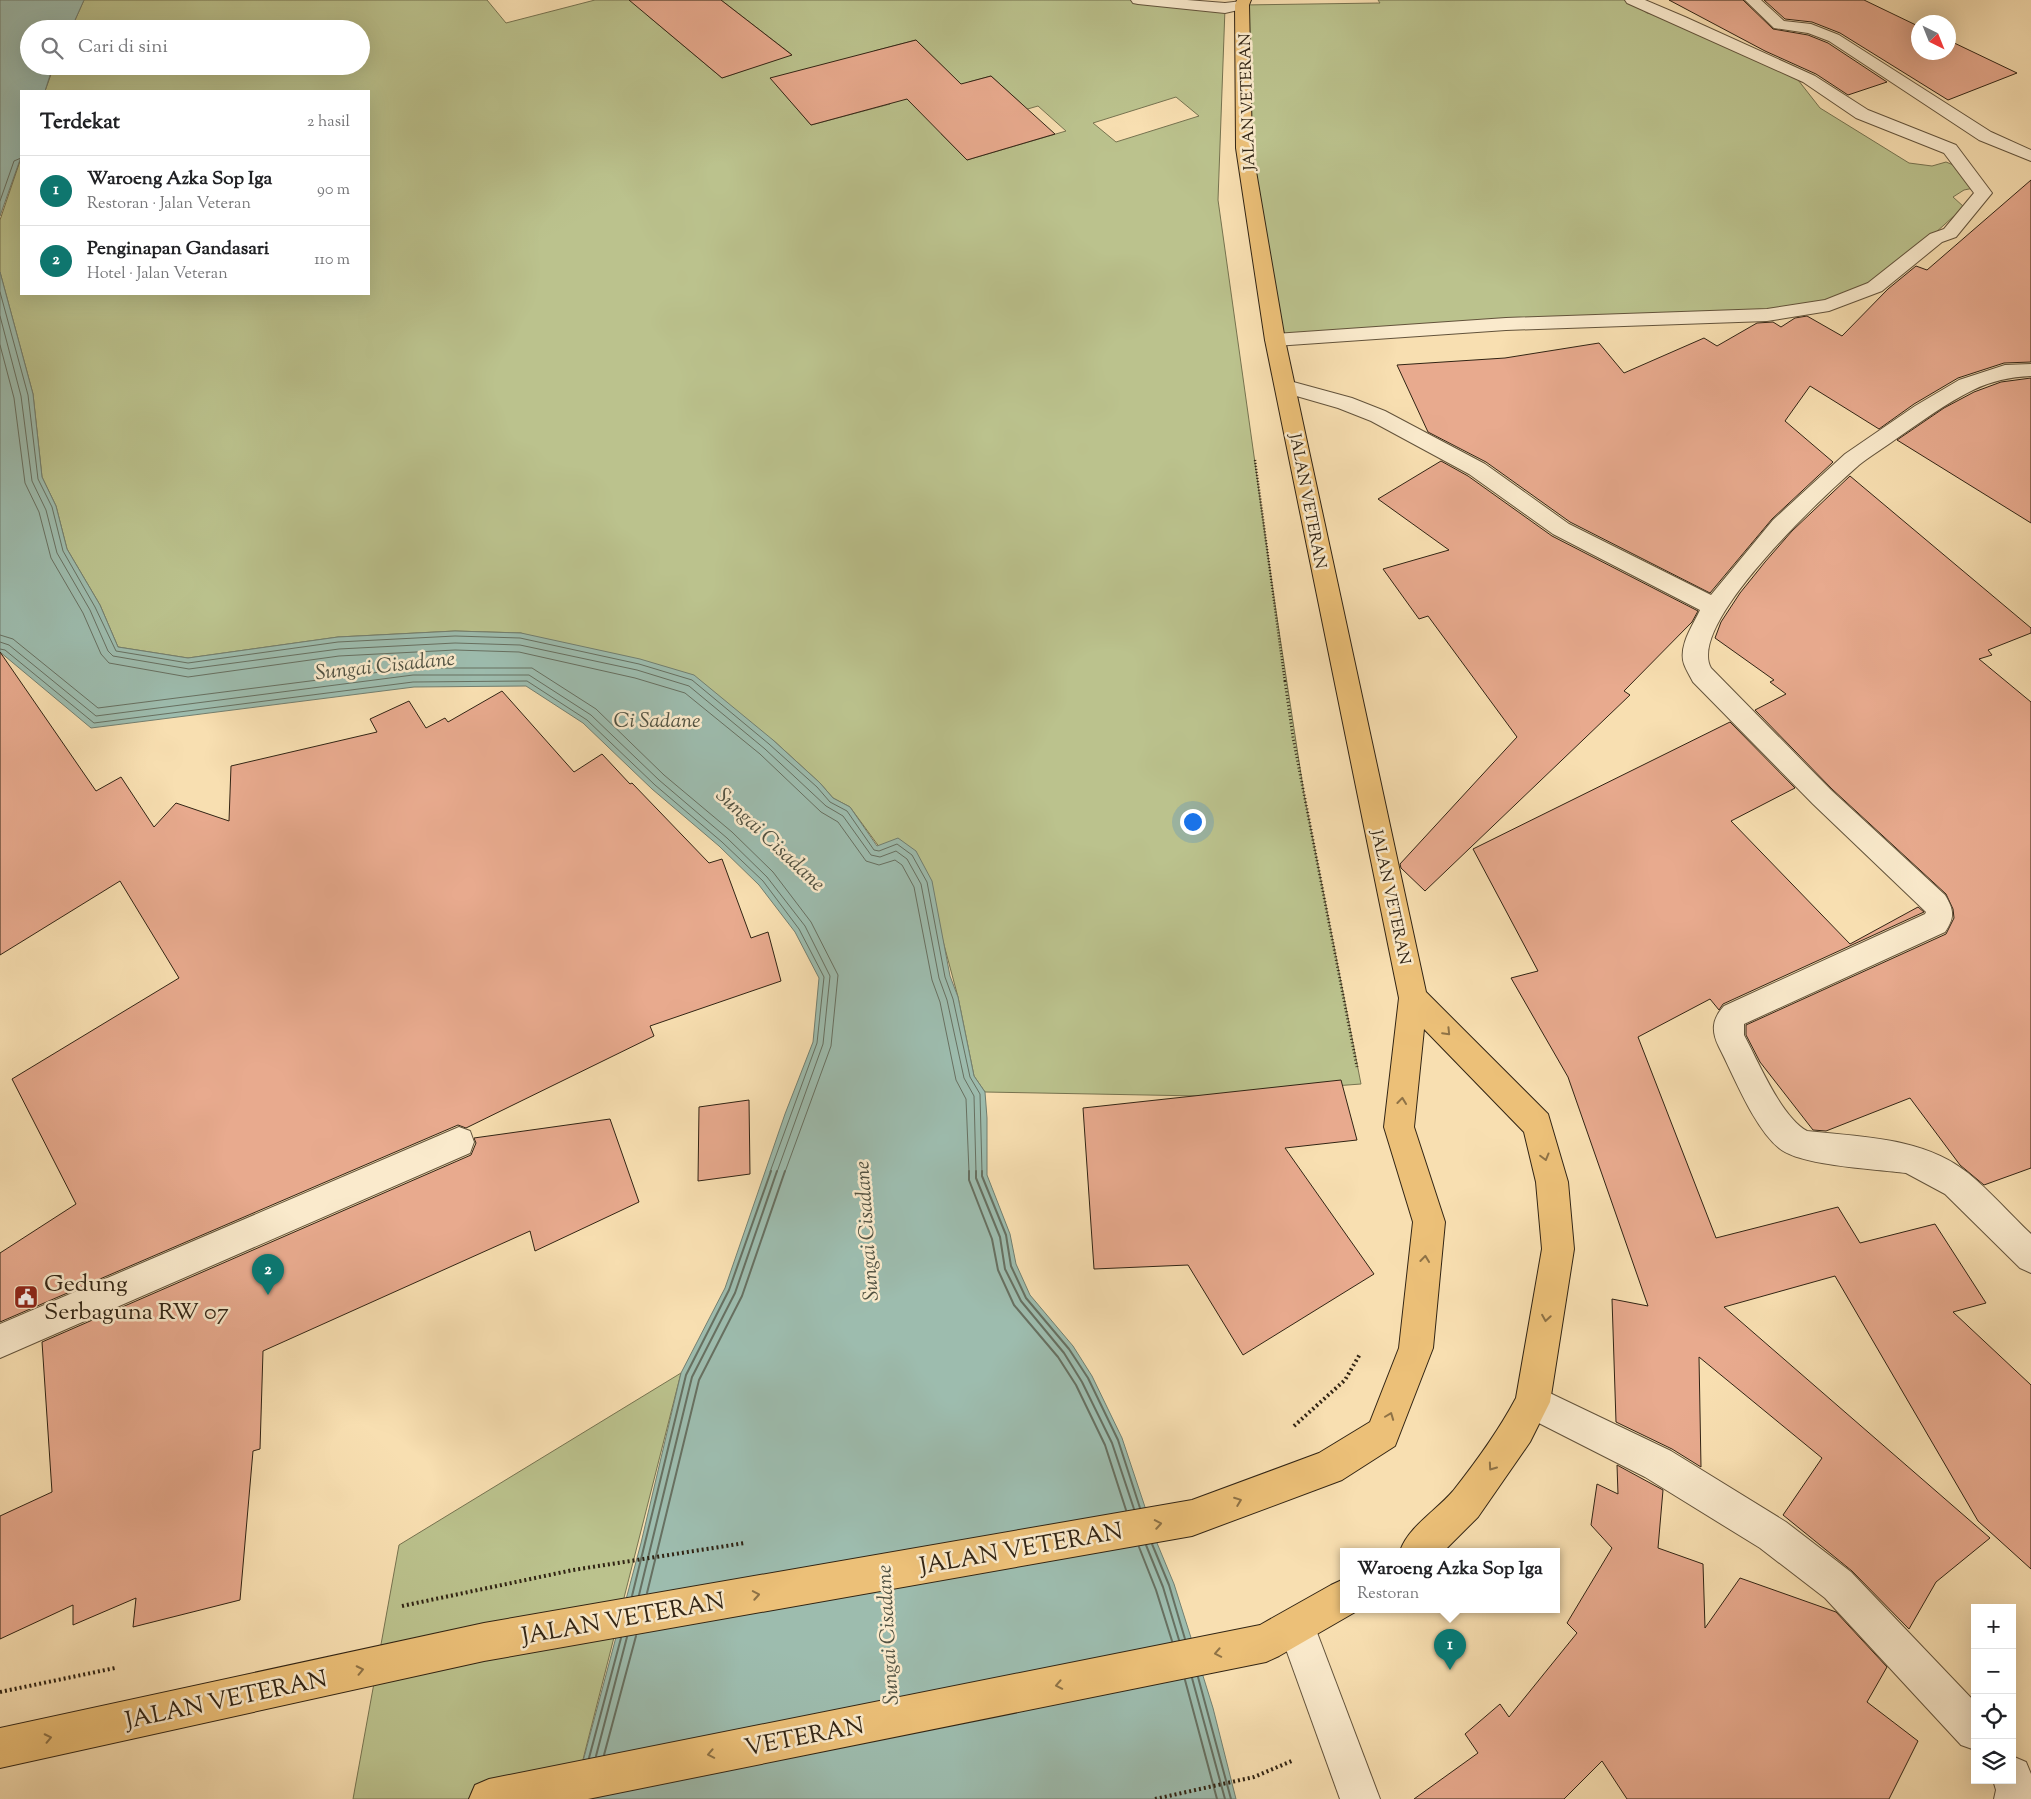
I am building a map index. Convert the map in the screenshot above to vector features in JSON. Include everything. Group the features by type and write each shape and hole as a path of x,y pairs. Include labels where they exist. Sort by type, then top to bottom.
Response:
{"main road":[{"name":"JALAN VETERAN","path":"0,1748 484,1642 1192,1518 1329,1467 1383,1434 1416,1348 1429,1222 1399,1127 1413,998 1275,340 1244,148 1243,3"},
{"path":"1413,998 1537,1124 1552,1182 1558,1249 1533,1402 1518,1430 1465,1504 1421,1548"},
{"path":"1281,1635 1340,1600"},
{"name":"VETERAN","path":"489,1799 1281,1635"}],"street":[{"path":"1138,0 1166,1 1225,8 1243,3"},
{"path":"1275,340 1506,324 1768,315 1829,305 1876,287 1936,238 1950,234 1983,193 1950,149 1862,114 1809,79 1632,0"},
{"path":"1752,0 1779,25 1811,29 1834,38 1985,136 2031,156"},
{"path":"2031,370 2005,371 1966,385 1922,411 1853,460 1781,525 1714,607 1699,635 1695,653 1695,662 1702,675 1822,797 1935,903 1940,910 1939,917 1935,922 1734,1015 1728,1022 1729,1037 1772,1118 1790,1138 1803,1144 1906,1158 1928,1167 1956,1183 2031,1257"},
{"path":"1286,386 1346,403 1378,416 1477,469 1562,529 1714,607"},
{"path":"0,1341 459,1142"},
{"path":"1533,1402 1658,1464 1774,1535 1838,1585 1971,1727"},
{"path":"1281,1635 1360,1799"},
{"path":"2014,1784 2016,1790 2014,1799"}],"path":[{"path":"1254,452 1293,737 1359,1074"},
{"path":"1292,1428 1345,1380 1364,1347"},
{"path":"582,1567 598,1565"},
{"path":"1155,1799 1254,1777"}],"green space":[{"path":"84,0 487,0 506,23 595,0 695,0 647,15 722,78 791,54 721,0 1138,0 1225,8 1218,200 1274,598 1304,794 1361,1084 1200,1096 985,1092 974,1076 958,997 940,930 850,807 833,798 820,783 773,740 521,633 455,631 338,637 188,658 118,647 100,605 67,549 56,506 42,477 33,394 0,272 0,220 20,161 20,295 370,295 370,90 45,90 51,75 370,75 370,20 75,20","holes":["916,40 971,94 874,51","991,76 1023,105 969,82","775,83 890,104 811,125","1176,97 1199,116 1116,142 1093,123","1038,106 1066,131 967,160 941,134"]},
{"path":"1378,0 1630,0 1647,13 1705,26 1779,69 1791,71 1820,108 1909,163 1932,166 1946,162 1966,170 1974,188 1964,190 1953,197 1964,207 1875,287 1767,315 1275,340 1244,145 1242,5 1380,3"},
{"path":"681,1373 573,1799 353,1799 399,1545"}],"water":[{"path":"0,0 84,0 75,20 20,20 20,75 50,75 45,90 20,90 20,160 0,216"},
{"path":"0,272 33,394 42,477 56,506 67,549 100,605 118,647 188,658 338,637 455,631 521,633 640,659 694,675 773,740 820,783 833,798 850,807 877,846 898,838 916,851 932,881 950,976 958,997 974,1076 985,1092 987,1175 1010,1234 1016,1264 1030,1295 1073,1346 1092,1376 1122,1438 1157,1543 1174,1584 1199,1663 1213,1708 1236,1799 573,1799 641,1543 681,1373 725,1288 785,1114 813,1042 819,978 795,932 759,885 719,846 652,789 583,723 526,686 414,687 91,728 0,652"}],"building":[{"path":"629,0 721,0 792,55 722,78"},
{"path":"1669,0 1743,0 1773,29 1808,35 1828,43 1887,82 1848,95 1816,74 1765,51"},
{"path":"1764,0 1864,0 1911,23 1911,60 1956,60 1956,44 2017,73 1948,100 1840,33 1812,22 1785,19"},
{"path":"916,40 961,84 991,76 1055,134 967,160 907,99 811,125 770,78"},
{"path":"2031,180 2031,362 2004,363 1958,378 1914,404 1879,429 1810,386 1785,421 1833,462 1772,519 1710,593 1570,522 1486,462 1428,432 1397,365 1505,358 1599,343 1624,373 1704,338 1717,346 1757,323 1773,322 1781,327 1795,318 1807,316 1842,336 1888,289 1916,266 1927,270"},
{"path":"2031,378 2031,523 1897,440 1944,408 1974,392 2001,382"},
{"path":"1441,461 1468,476 1552,536 1698,611 1692,622 1624,691 1630,695 1425,891 1401,868 1400,864 1517,737 1428,616 1419,619 1383,569 1449,550 1378,499"},
{"path":"1850,476 2031,628 2031,633 1988,650 1992,655 1979,659 2031,702 2031,1168 1984,1185 1960,1165 1910,1098 1826,1131 1813,1130 1760,1062 1746,1035 1746,1025 1946,934 1954,918 1953,909 1946,894 1832,789 1755,710 1786,694 1770,682 1774,680 1715,638 1721,622 1740,593 1765,562 1792,531"},
{"path":"0,652 96,791 121,777 154,827 176,803 229,821 231,766 377,732 370,719 409,701 426,728 445,718 448,722 502,691 574,772 602,754 709,863 722,859 751,938 768,932 781,981 650,1026 654,1036 466,1128 458,1125 0,1322 0,1253 76,1204 12,1079 179,978 120,881 0,955"},
{"path":"1730,722 1795,788 1731,821 1850,944 1918,907 1924,912 1723,1004 1719,1010 1710,999 1638,1037 1716,1238 1838,1207 1860,1243 1935,1224 1986,1303 1953,1312 2031,1385 2031,1569 1978,1521 1835,1276 1724,1307 1990,1538 1936,1582 1909,1629 1852,1571 1783,1515 1822,1458 1699,1357 1701,1467 1672,1449 1616,1422 1612,1299 1648,1306 1568,1077 1511,978 1538,971 1473,849"},
{"path":"1341,1080 1357,1140 1285,1148 1374,1274 1243,1355 1188,1265 1094,1269 1083,1108"},
{"path":"749,1100 750,1174 698,1181 699,1107"},
{"path":"610,1119 639,1202 535,1251 530,1231 263,1351 260,1449 253,1451 240,1600 133,1627 136,1598 73,1625 73,1605 0,1639 0,1516 52,1492 42,1342 471,1155 476,1143 474,1138"},
{"path":"1617,1465 1663,1490 1658,1548 1703,1564 1705,1628 1740,1578 1836,1612 1887,1667 1867,1702 1918,1741 1889,1799 1627,1799 1602,1761 1564,1799 1414,1799 1478,1753 1465,1734 1500,1704 1509,1717 1577,1633 1567,1623 1612,1548 1591,1525 1597,1484 1618,1494"}],"place":[{"name":"Penginapan Gandasari","path":"268,1295"},
{"name":"Gedung Serbaguna RW 07","path":"26,1297"},
{"name":"Waroeng Azka Sop Iga","path":"1450,1670"}],"water label":[{"name":"Sungai Cisadane","path":"385,665"},
{"name":"Ci Sadane","path":"657,720"},
{"name":"Sungai Cisadane","path":"771,839"},
{"name":"Sungai Cisadane","path":"866,1231"},
{"name":"Sungai Cisadane","path":"887,1635"}]}
